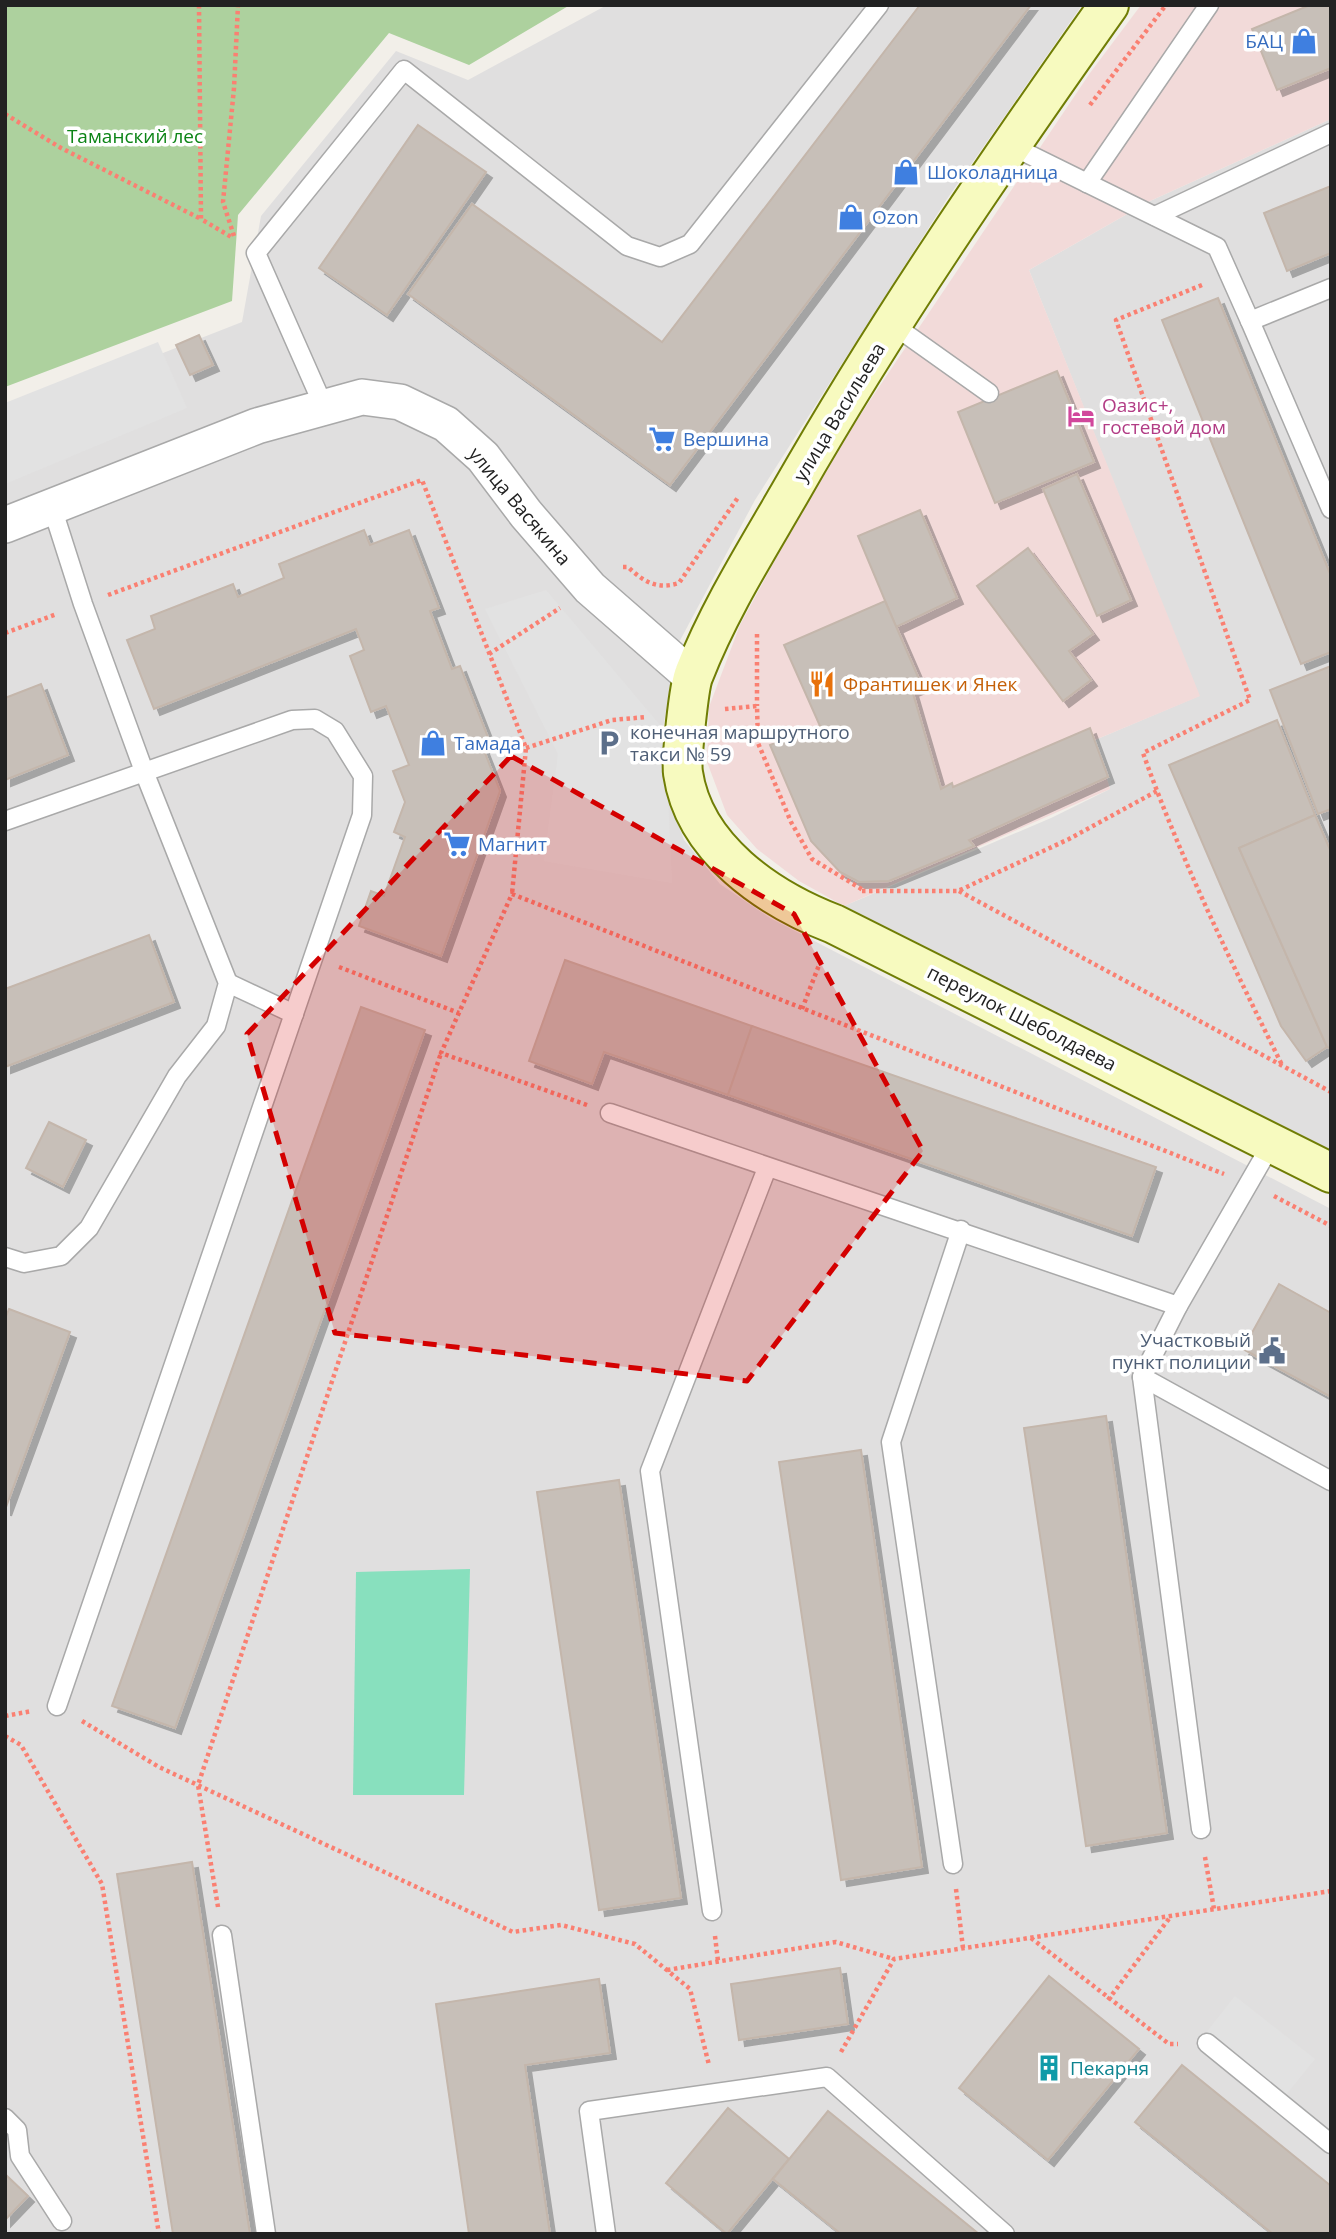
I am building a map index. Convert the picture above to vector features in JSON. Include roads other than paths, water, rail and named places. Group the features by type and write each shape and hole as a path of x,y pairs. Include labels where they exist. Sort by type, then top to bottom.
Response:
{"street":[{"name":"улица Васильева","path":"722,852 698,817 683,772 692,677 737,586 836,411 1010,145 1109,5"},
{"name":"улица Васякина","path":"5,525 257,426 362,397 400,402 446,424 483,457 526,514 590,588 692,677"},
{"name":"переулок Шеболдаева","path":"722,852 754,880 795,906 1331,1173"}],"lane":[{"path":"324,407 257,253 404,71 627,246 660,257 690,244 879,5"},
{"path":"1087,183 1209,5"},
{"path":"1155,216 1331,133"},
{"path":"1010,145 1217,247 1331,509"},
{"path":"1250,321 1331,288"},
{"path":"892,324 989,393"},
{"path":"5,1257 24,1263 61,1255 89,1228 177,1076 216,1026 229,983 145,774 83,604 52,507"},
{"path":"5,821 145,774 292,720 315,719 335,731 363,776 362,816 57,1706"},
{"path":"229,983 294,1014"},
{"path":"610,1113 767,1168 961,1230 1178,1306"},
{"path":"1201,1829 1142,1377 1178,1306 1272,1143"},
{"path":"712,1911 650,1471 767,1168"},
{"path":"953,1864 891,1442 961,1230"},
{"path":"1142,1377 1331,1481"},
{"path":"222,1935 266,2234"},
{"path":"1207,2043 1331,2144"},
{"path":"606,2234 589,2111 827,2077 1005,2234"},
{"path":"5,2118 18,2130 20,2156 62,2221"}],"place":[{"name":"БАЦ","path":"1304,41"},
{"name":"Шоколадница","path":"906,172"},
{"name":"Ozon","path":"851,217"},
{"name":"Оазис+, гостевой дом","path":"1081,416"},
{"name":"Вершина","path":"662,439"},
{"name":"Франтишек и Янек","path":"822,684"},
{"name":"Тамада","path":"433,743"},
{"name":"конечная маршрутного такси № 59","path":"609,743"},
{"name":"Магнит","path":"457,844"},
{"name":"Участковый пункт полиции","path":"1272,1351"},
{"name":"Пекарня","path":"1049,2068"}],"park label":[{"name":"Таманский лес","path":"135,136"}]}
